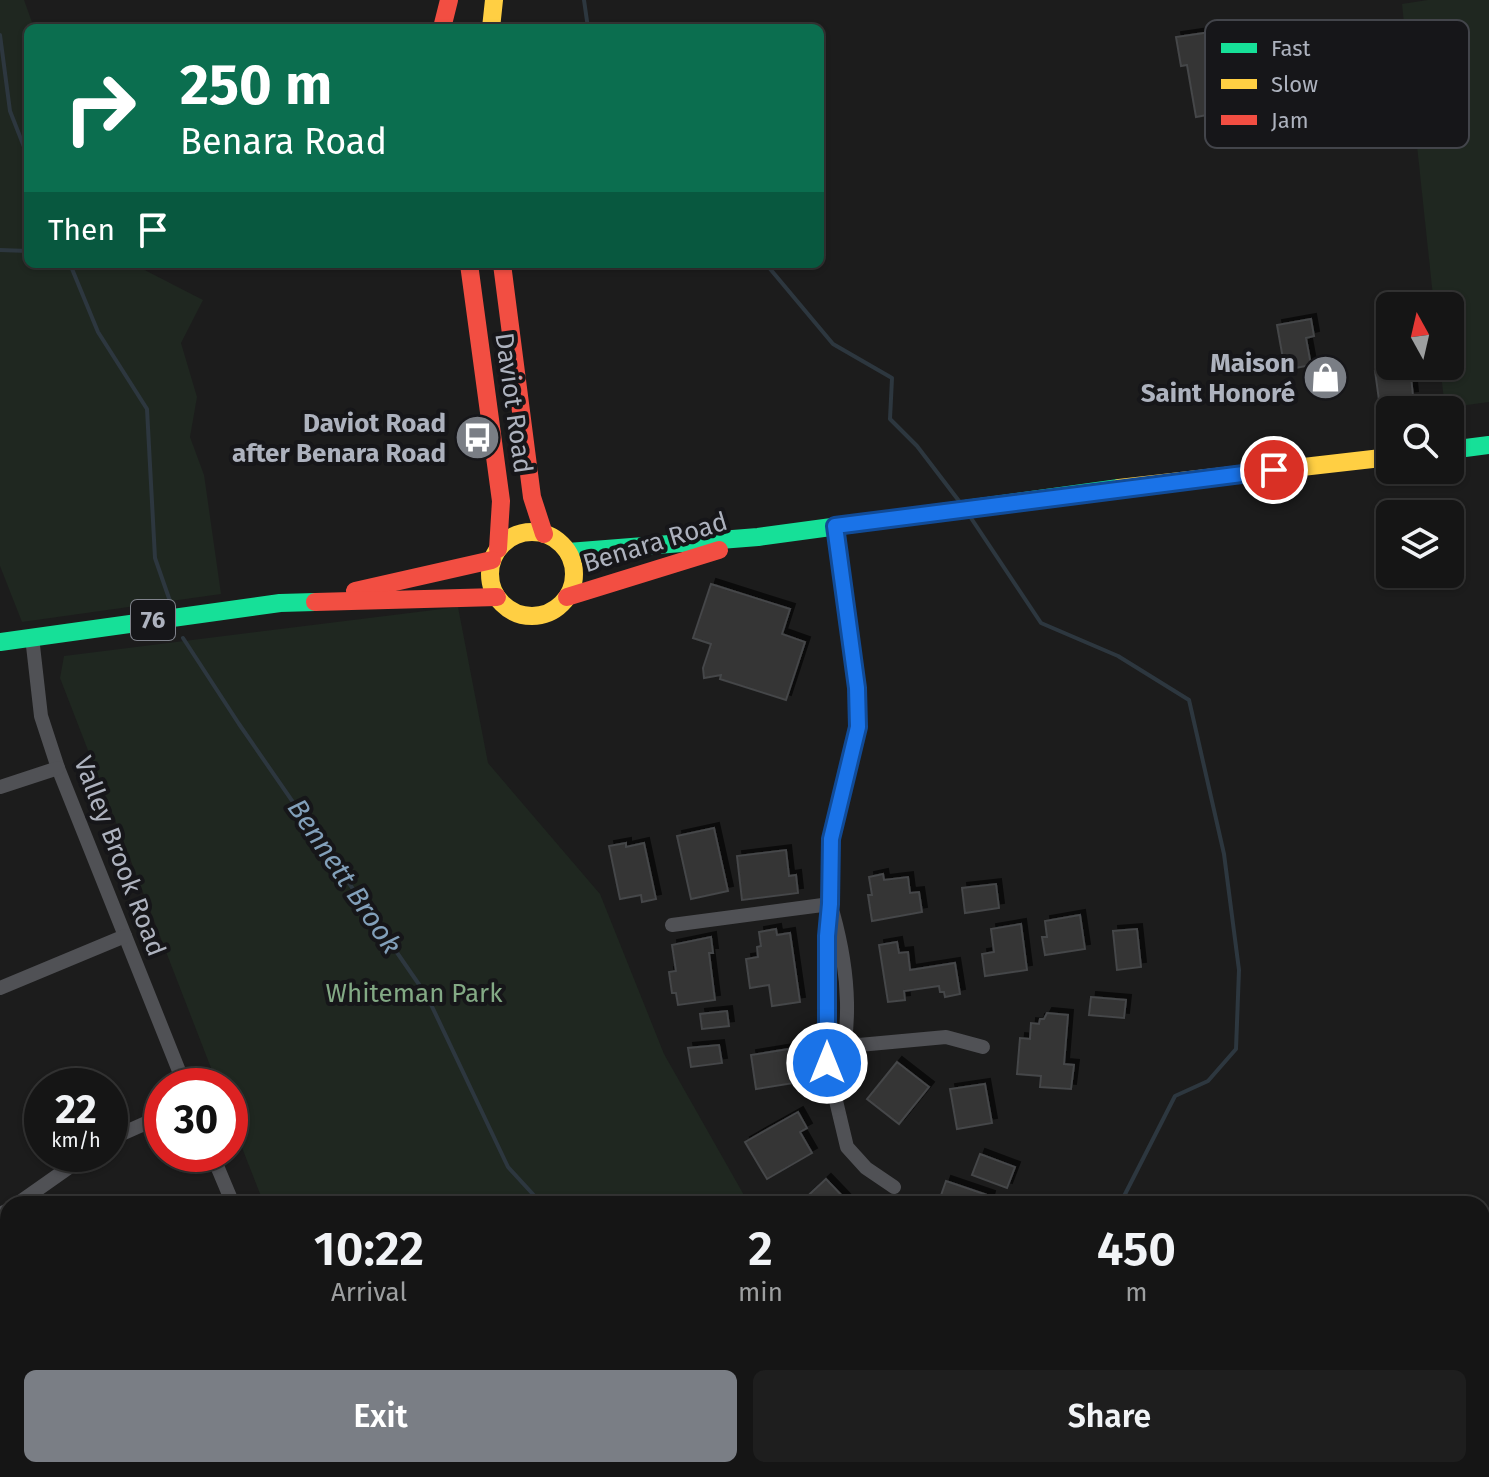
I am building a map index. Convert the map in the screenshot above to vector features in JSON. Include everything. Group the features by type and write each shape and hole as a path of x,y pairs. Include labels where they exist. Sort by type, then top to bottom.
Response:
{"main road":[{"path":"443,24 449,0"},
{"path":"491,24 494,0"},
{"name":"Daviot Road","path":"470,268 501,501 495,555"},
{"name":"Daviot Road","path":"503,268 532,497 544,534"},
{"path":"1464,448 1489,445"},
{"name":"Benara Road","path":"568,552 758,537 1130,486 1376,459"},
{"name":"76","path":"307,601 495,555 519,534 544,534"},
{"path":"544,534 554,538 568,552 574,574 567,597"},
{"name":"Benara Road","path":"567,597 758,537"},
{"path":"495,555 492,585 497,597"},
{"name":"76","path":"0,642 280,603 497,597 513,612 526,616 552,611 567,597"}],"street":[{"path":"835,526 857,688 858,727 831,839 827,1063 847,1147 866,1168 894,1187"},
{"name":"Valley Brook Road","path":"32,637 41,716 58,768 178,1068"},
{"path":"0,787 58,768"},
{"path":"672,925 830,904"},
{"path":"830,904 840,940 849,999 847,1040 836,1096"},
{"path":"0,988 125,936"},
{"path":"827,1032 859,1045 946,1037 983,1047"},
{"path":"43,1196 69,1172"},
{"path":"220,1172 230,1196"}],"green space":[{"path":"0,0 24,0 33,24 24,24 24,268 141,268 203,300 181,343 197,397 190,437 204,475 221,594 22,622 0,566"},
{"path":"1428,0 1489,0 1489,402 1464,405 1464,396 1444,396 1442,380 1464,380 1464,292 1433,292 1417,148 1469,148 1469,20 1404,20 1402,4"},
{"name":"Whiteman Park","path":"458,607 488,763 600,894 664,1054 744,1196 261,1196 248,1163 248,1068 211,1068 60,678 64,656"}],"building":[{"path":"1205,33 1205,115 1196,117 1187,65 1181,66 1176,37"},
{"path":"1311,319 1314,336 1306,338 1311,365 1285,370 1277,325"},
{"path":"1376,380 1411,380 1413,396 1378,396"},
{"path":"711,584 790,609 782,634 805,642 786,700 720,679 721,675 704,678 703,668 711,644 693,638"},
{"path":"714,828 728,891 691,899 677,836"},
{"path":"626,843 626,847 644,843 656,899 642,902 641,895 620,899 609,846"},
{"path":"786,850 789,876 796,875 798,893 742,900 737,856"},
{"path":"883,874 884,880 908,877 910,893 919,892 922,912 872,921 869,877"},
{"path":"996,884 999,908 965,913 962,888"},
{"path":"1080,915 1085,949 1045,955 1042,937 1047,937 1045,921"},
{"path":"1021,924 1027,970 985,976 982,954 994,952 991,929"},
{"path":"776,929 777,935 790,933 800,1002 772,1006 769,985 750,988 746,959 758,957 757,947 761,946 759,932"},
{"path":"1137,929 1141,967 1117,970 1113,931"},
{"path":"711,937 713,953 709,953 715,1000 678,1005 676,993 672,993 669,972 676,971 672,945"},
{"path":"897,942 899,953 908,952 910,970 955,963 960,994 945,997 939,986 904,991 905,1000 888,1002 879,945"},
{"path":"1091,997 1126,1000 1124,1018 1089,1015"},
{"path":"727,1011 729,1026 702,1029 700,1014"},
{"path":"1047,1013 1068,1015 1064,1064 1074,1065 1071,1089 1040,1087 1041,1076 1017,1074 1020,1038 1030,1039 1031,1023 1039,1024"},
{"path":"719,1045 722,1063 691,1067 688,1048"},
{"path":"795,1048 800,1082 756,1089 751,1055"},
{"path":"897,1062 929,1087 899,1124 867,1099"},
{"path":"985,1084 992,1123 957,1129 950,1089"},
{"path":"798,1112 807,1128 800,1132 812,1153 767,1179 745,1142"},
{"path":"980,1154 1015,1167 1007,1188 972,1175"},
{"path":"826,1179 842,1196 808,1196"},
{"path":"946,1181 990,1196 941,1196"}],"waterway":[{"path":"584,0 587,24"},
{"name":"Bennett Brook","path":"0,35 10,111 24,147"},
{"path":"0,250 24,251"},
{"name":"Bennett Brook","path":"72,268 98,332 147,409 155,558 171,604"},
{"path":"769,268 833,344 892,378 890,419 917,446 959,501"},
{"path":"969,515 1041,623 1118,656 1189,700 1224,854 1239,970 1236,1049 1208,1081 1175,1096 1124,1196"},
{"name":"Bennett Brook","path":"183,638 427,996 508,1167 535,1196"}],"traffic: fast":[{"path":"1464,448 1489,445"},
{"path":"568,552 758,537 1119,488"},
{"path":"0,642 280,603 315,602"}],"traffic: slow":[{"path":"491,24 494,0"},
{"path":"1119,488 1376,459"},
{"path":"532,532 548,535 562,544 571,558 574,574 571,590 562,604 548,613 532,616 516,613 502,604 493,590 490,574 493,558 502,544 516,535 532,532"}],"traffic: jam":[{"path":"443,24 449,0"},
{"path":"470,268 501,501 498,549"},
{"path":"503,268 532,497 544,534"},
{"path":"567,597 719,550"},
{"path":"355,591 492,560"},
{"path":"315,602 497,597"}],"place":[{"name":"Maison Saint Honoré","path":"1326,378"},
{"name":"Daviot Road after Benara Road","path":"477,438"}],"route":[{"path":"827,1063 831,839 858,727 857,688 835,526 1274,470"}]}
